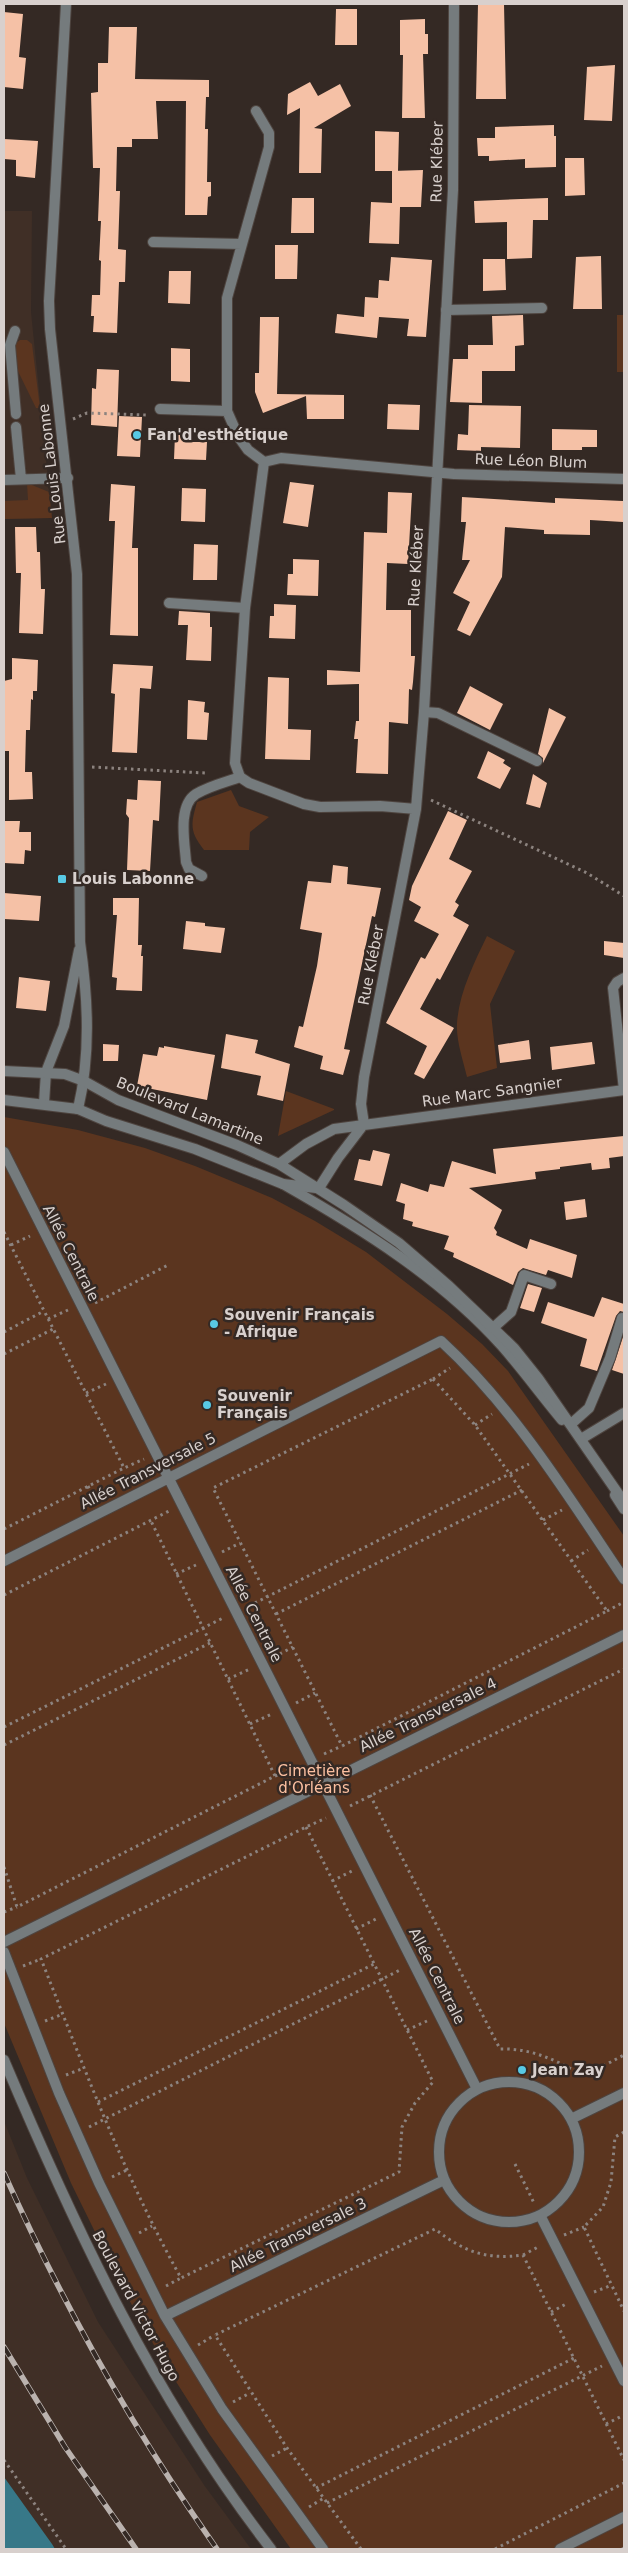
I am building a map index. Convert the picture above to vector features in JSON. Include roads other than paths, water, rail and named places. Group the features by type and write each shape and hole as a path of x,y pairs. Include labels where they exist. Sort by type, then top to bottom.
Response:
{"street":[{"name":"Rue Louis Labonne","path":"66,4 49,301 50,330 76,551 79,614 80,942 86,988 87,1054 78,1109"},
{"name":"Rue Kléber","path":"364,1124 361,1104 364,1077 416,809 424,712 453,190 454,4"},
{"path":"256,112 269,133 268,147 227,298 227,411 238,436 248,450 264,462 245,608 235,763 240,777 249,783 304,804 320,807 380,806 416,809"},
{"path":"153,242 242,244"},
{"path":"446,310 542,308"},
{"path":"14,331 10,345 16,414"},
{"path":"160,409 227,411"},
{"path":"16,428 21,479"},
{"name":"Rue Léon Blum","path":"264,462 281,458 436,472 624,479"},
{"path":"4,480 68,478"},
{"path":"169,604 245,608"},
{"path":"424,712 438,713 537,761"},
{"path":"202,876 189,869 186,862 185,813 188,804 195,795 240,777"},
{"name":"Rue Louis Labonne","path":"46,1072 64,1026 80,942"},
{"path":"624,978 617,982 613,988 624,1090"},
{"name":"Boulevard Lamartine","path":"7,1072 66,1074 84,1081 118,1100 237,1145 279,1164 319,1188 399,1243 494,1328 534,1373 582,1439 624,1502"},
{"path":"44,1103 46,1072"},
{"name":"Rue Marc Sangnier","path":"279,1164 323,1133 364,1124 624,1090"},
{"name":"Boulevard Lamartine","path":"4,1100 44,1103 78,1109 106,1121 195,1149 283,1184 319,1188"},
{"path":"319,1188 338,1158 364,1124"},
{"name":"Allée Centrale","path":"4,1152 477,2090"},
{"path":"283,1184 347,1221 437,1284 502,1346 572,1432 624,1509"},
{"path":"494,1328 511,1312 524,1275 551,1284"},
{"path":"571,1424 590,1408 610,1358 622,1318"},
{"name":"Allée Transversale 5","path":"4,1561 441,1341 468,1365 498,1399 541,1457 624,1579"},
{"path":"582,1439 624,1413"},
{"name":"Allée Transversale 4","path":"4,1942 624,1635"},
{"path":"4,1952 59,2093 99,2183 165,2316 222,2409 323,2549"},
{"name":"Boulevard Victor Hugo","path":"4,2060 62,2196 124,2322 164,2393 240,2509 271,2549"},
{"path":"507,2082 537,2088 562,2106 571,2119 579,2145 576,2173 562,2198 540,2214 513,2222 485,2218 461,2203 444,2180 439,2151 446,2121 464,2098 477,2090 507,2082"},
{"path":"571,2119 624,2092"},
{"name":"Allée Transversale 3","path":"165,2316 444,2180"},
{"path":"540,2214 624,2381"},
{"path":"560,2549 624,2517"}],"water":[{"path":"4,2477 52,2544 55,2549 4,2549"}],"railway":[{"path":"4,2173 75,2319 157,2459 217,2549"},
{"path":"4,2347 65,2447 136,2549"}],"place":[{"name":"Fan'd'esthétique","path":"137,435"},
{"name":"Louis Labonne","path":"62,879"},
{"name":"Souvenir Français - Afrique","path":"214,1324"},
{"name":"Souvenir Français","path":"207,1405"},
{"name":"Jean Zay","path":"522,2070"}],"park label":[{"name":"Cimetière d'Orléans","path":"314,1780"}]}
